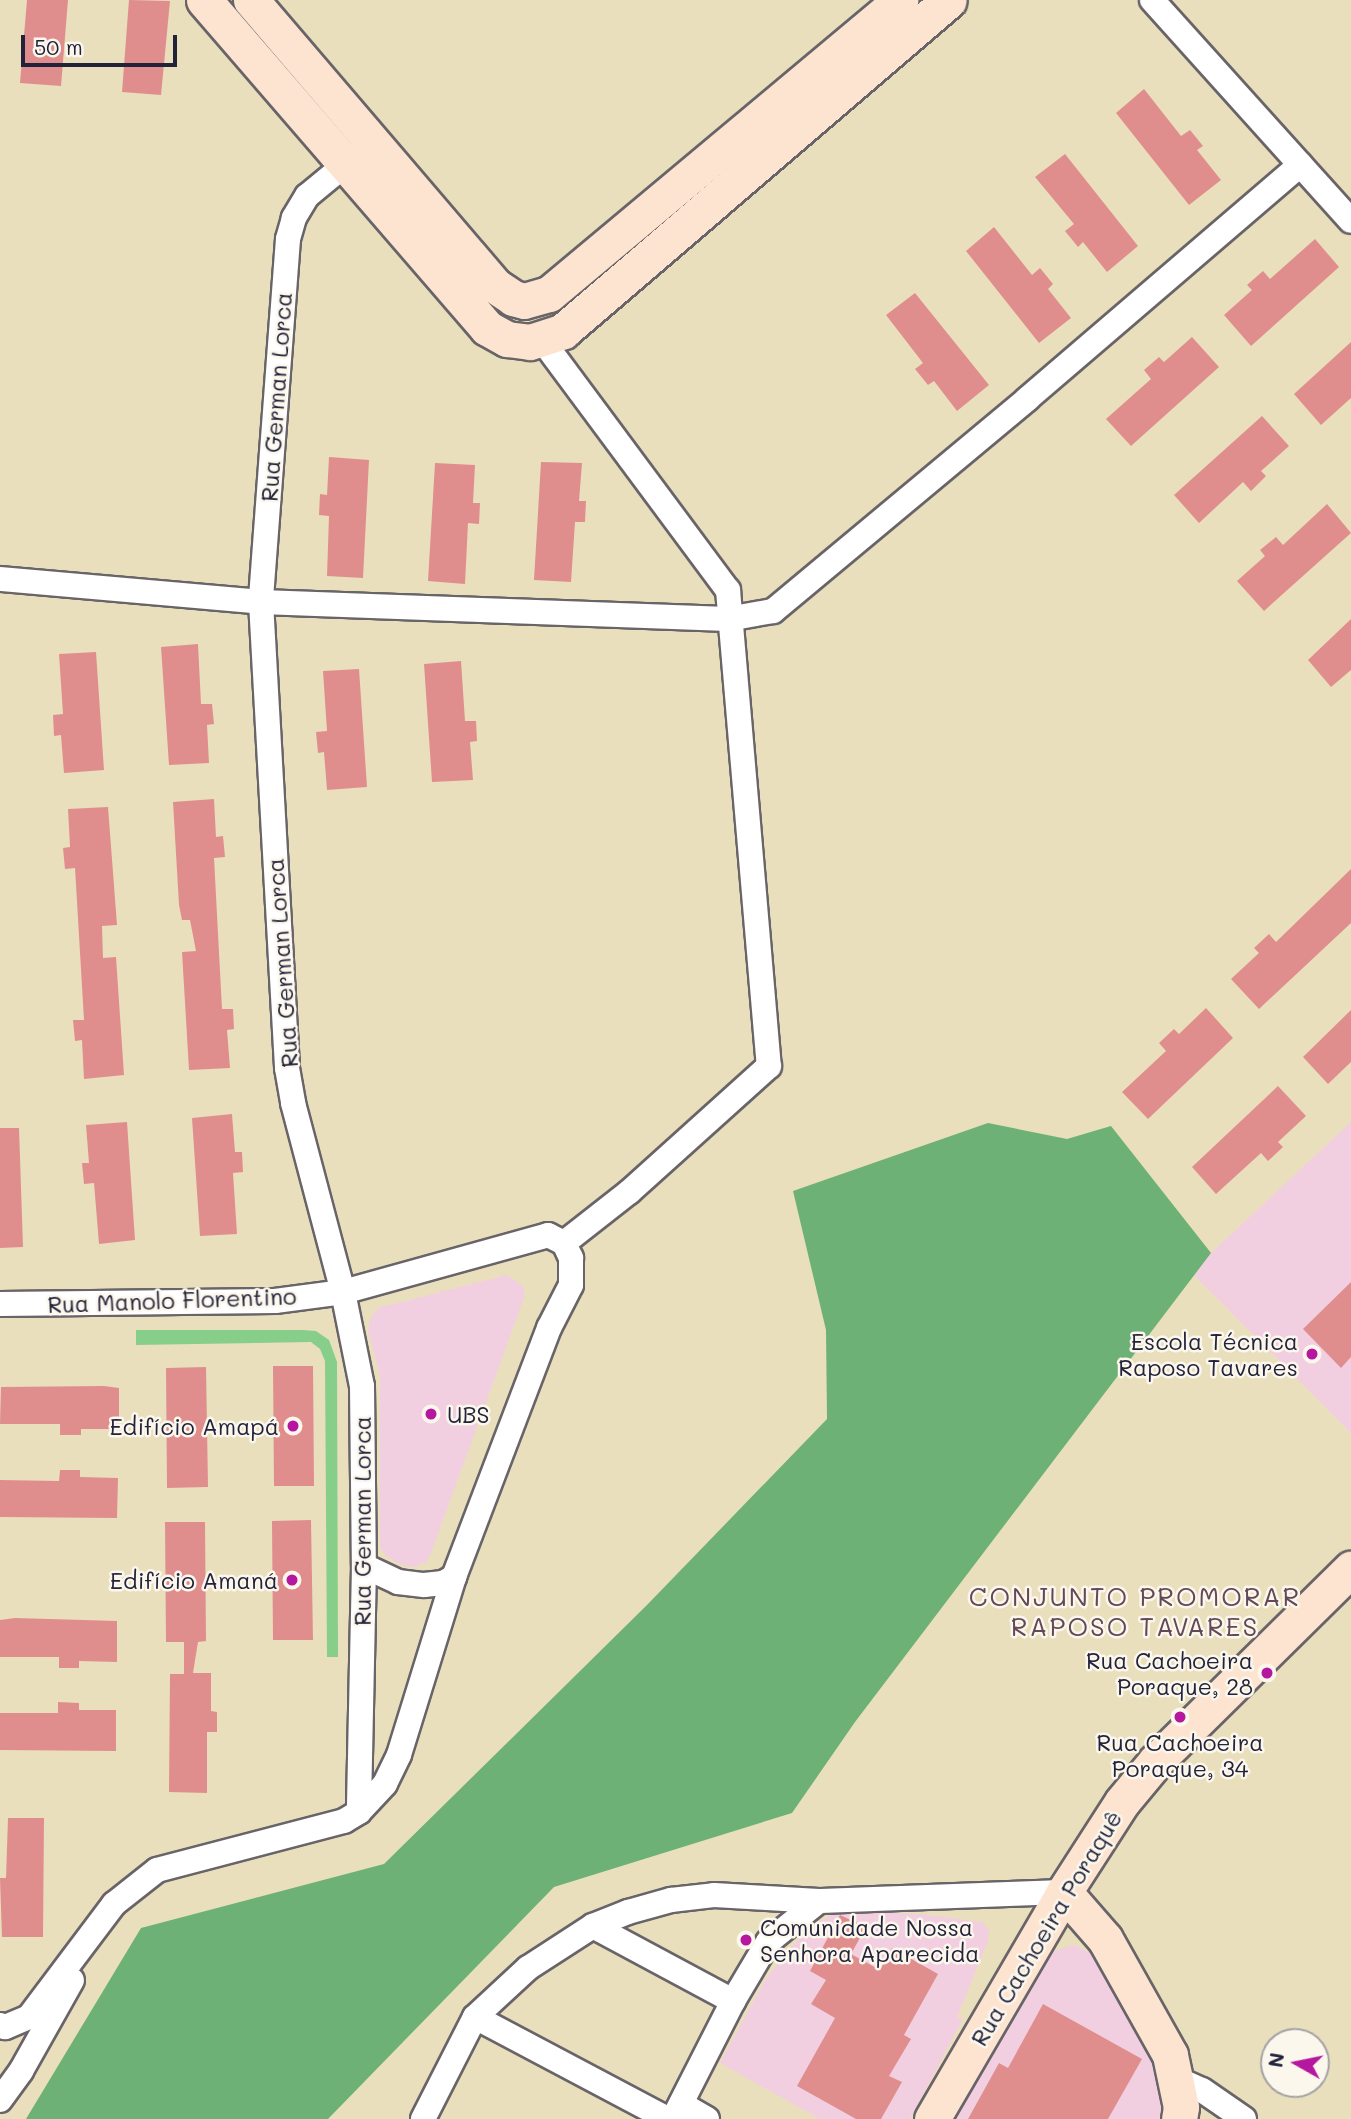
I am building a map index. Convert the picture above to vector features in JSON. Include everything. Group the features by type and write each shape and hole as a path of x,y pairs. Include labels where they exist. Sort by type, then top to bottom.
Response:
{"street":[{"path":"204,0 487,328 508,339 541,340 562,331 920,5"},
{"path":"251,0 494,285 513,298 533,300 549,294 920,5"},
{"path":"1152,0 1351,221"},
{"name":"Rua German Lorca","path":"359,1812 364,1566 362,1386 343,1292 293,1103 287,1068 261,602 288,240 294,218 307,196 373,142"},
{"path":"0,579 261,602 728,619 773,611 1017,408 1300,165"},
{"path":"0,2025 5,2027 29,2017 89,1941 114,1904 157,1870 305,1829 337,1823 359,1812 377,1793 393,1770 454,1577 549,1328 571,1285 571,1258 564,1243 629,1192 769,1066 728,619 728,590 541,340"},
{"name":"Rua Manolo Florentino","path":"0,1304 275,1301 343,1292 548,1235 564,1243"},
{"path":"364,1566 398,1581 424,1585 443,1583 454,1577"},
{"name":"Rua Cachoeira Poraquê","path":"932,2119 1094,1840 1156,1761 1351,1569"},
{"path":"423,2119 475,2017 528,1968 593,1926 628,1912 671,1900 714,1895 819,1901 1064,1892 1105,1940 1170,2055 1177,2078 1179,2119"},
{"path":"674,2114 733,2001 768,1942 819,1901"},
{"path":"593,1926 733,2001"},
{"path":"0,2100 67,1993 89,1941"},
{"path":"475,2017 674,2114 707,2119"},
{"path":"1177,2078 1202,2090 1244,2119"}],"shaded area":[{"name":"Escola Técnica Raposo Tavares","path":"1351,1122 1351,1433 1194,1275 1211,1253"},
{"name":"UBS","path":"507,1275 523,1286 525,1295 431,1553 426,1562 415,1567 401,1565 386,1556 380,1547 380,1375 368,1331 370,1320 378,1308"},
{"path":"840,1911 921,1914 982,1922 989,1930 988,1941 957,2017 963,2019 910,2119 820,2119 720,2063 765,1980 814,1924"},
{"path":"1075,1945 1094,1955 1153,2064 1162,2105 1159,2119 950,2119 1039,1961 1050,1952"}],"green space":[{"path":"988,1123 1067,1139 1111,1126 1211,1253 855,1722 792,1813 554,1887 328,2119 26,2119 141,1928 384,1864 647,1605 827,1419 826,1330 793,1191"},
{"path":"136,1330 303,1330 316,1331 329,1340 337,1362 338,1657 327,1657 325,1361 320,1349 311,1342 136,1345"}],"building":[{"path":"27,0 68,0 61,86 20,83"},
{"path":"129,0 170,1 161,95 122,92"},
{"path":"1144,89 1181,136 1190,130 1203,146 1197,150 1221,180 1189,205 1116,113"},
{"path":"1065,154 1138,246 1107,272 1083,242 1078,247 1065,231 1074,224 1035,177"},
{"path":"994,227 1032,275 1040,268 1053,284 1048,289 1071,318 1039,343 966,251"},
{"path":"1315,239 1339,267 1251,346 1224,315 1252,290 1247,285 1263,271 1270,279"},
{"path":"915,293 989,385 957,411 934,381 928,385 915,369 923,363 886,315"},
{"path":"1192,337 1219,367 1131,446 1106,419 1151,379 1144,370 1159,357 1164,362"},
{"path":"1351,342 1351,398 1321,425 1294,394"},
{"path":"1262,416 1289,446 1261,471 1266,476 1251,491 1243,482 1199,523 1174,495"},
{"path":"329,457 369,460 363,578 327,576 329,516 319,515 320,494 327,495"},
{"path":"541,462 582,463 579,501 586,501 585,522 575,522 571,582 534,580"},
{"path":"435,463 475,465 473,503 480,503 479,524 468,523 465,584 428,581"},
{"path":"1327,504 1351,533 1264,611 1237,581 1265,556 1260,550 1276,537 1283,545"},
{"path":"1351,619 1351,670 1331,687 1308,660"},
{"path":"198,644 201,704 212,704 214,724 207,725 209,763 169,765 161,647"},
{"path":"96,652 104,770 64,773 61,735 54,736 53,715 63,714 59,654"},
{"path":"461,661 465,721 476,721 477,741 470,742 473,780 432,782 424,664"},
{"path":"359,669 367,787 327,790 324,752 318,753 316,732 327,731 323,671"},
{"path":"214,799 216,837 223,836 225,857 214,858 222,1009 233,1009 234,1029 227,1030 230,1068 189,1070 182,952 196,951 190,920 182,920 179,905 173,802"},
{"path":"108,807 117,925 102,926 103,958 116,957 124,1075 84,1079 82,1040 75,1041 73,1020 84,1020 75,868 65,869 63,848 70,847 68,809"},
{"path":"1351,869 1351,923 1259,1009 1231,979 1259,953 1254,948 1269,934 1276,942"},
{"path":"1206,1008 1233,1038 1148,1119 1122,1092 1166,1051 1159,1043 1174,1029 1179,1034"},
{"path":"1351,1010 1351,1062 1328,1084 1303,1057"},
{"path":"1278,1086 1306,1116 1278,1142 1283,1147 1268,1161 1261,1153 1216,1194 1192,1167"},
{"path":"232,1114 235,1152 242,1152 243,1172 233,1173 237,1234 200,1236 192,1118"},
{"path":"127,1122 135,1240 99,1244 94,1183 84,1184 82,1163 89,1163 86,1125"},
{"path":"0,1128 19,1128 23,1247 0,1248"},
{"path":"1351,1282 1351,1357 1341,1368 1303,1329"},
{"name":"Edifício Amapá","path":"273,1366 313,1366 314,1486 274,1486"},
{"path":"206,1367 208,1487 167,1488 166,1368"},
{"path":"1,1387 119,1388 119,1429 81,1429 81,1435 60,1435 60,1424 0,1424"},
{"path":"60,1470 80,1470 80,1477 118,1478 117,1518 0,1517 0,1480 59,1481"},
{"name":"Edifício Amaná","path":"311,1520 313,1640 273,1640 272,1521"},
{"path":"165,1522 205,1522 206,1641 198,1642 193,1673 211,1673 211,1711 217,1712 217,1732 207,1732 207,1793 169,1792 170,1674 184,1674 184,1642 166,1642"},
{"path":"15,1618 117,1621 117,1662 79,1661 79,1668 59,1668 59,1657 0,1657 0,1620"},
{"path":"58,1702 79,1703 79,1710 116,1710 116,1751 0,1750 0,1713 58,1713"},
{"path":"8,1818 44,1818 43,1937 2,1937 0,1878 6,1878"},
{"path":"840,1915 866,1927 851,1954 880,1970 892,1948 938,1974 904,2035 911,2039 889,2076 902,2082 881,2119 856,2119 797,2086 835,2018 811,2004 826,1980 810,1971"},
{"path":"1043,2004 1142,2059 1108,2119 968,2119 999,2063 1008,2068"}],"place":[{"name":"Escola Técnica Raposo Tavares","path":"1312,1354"},
{"name":"UBS","path":"431,1414"},
{"name":"Edifício Amapá","path":"293,1426"},
{"name":"Edifício Amaná","path":"292,1580"},
{"name":"Rua Cachoeira Poraque, 28","path":"1267,1673"},
{"name":"Rua Cachoeira Poraque, 34","path":"1180,1717"},
{"name":"Comunidade Nossa Senhora Aparecida","path":"746,1940"}],"district":[{"name":"CONJUNTO PROMORAR RAPOSO TAVARES","path":"1135,1612"}]}
